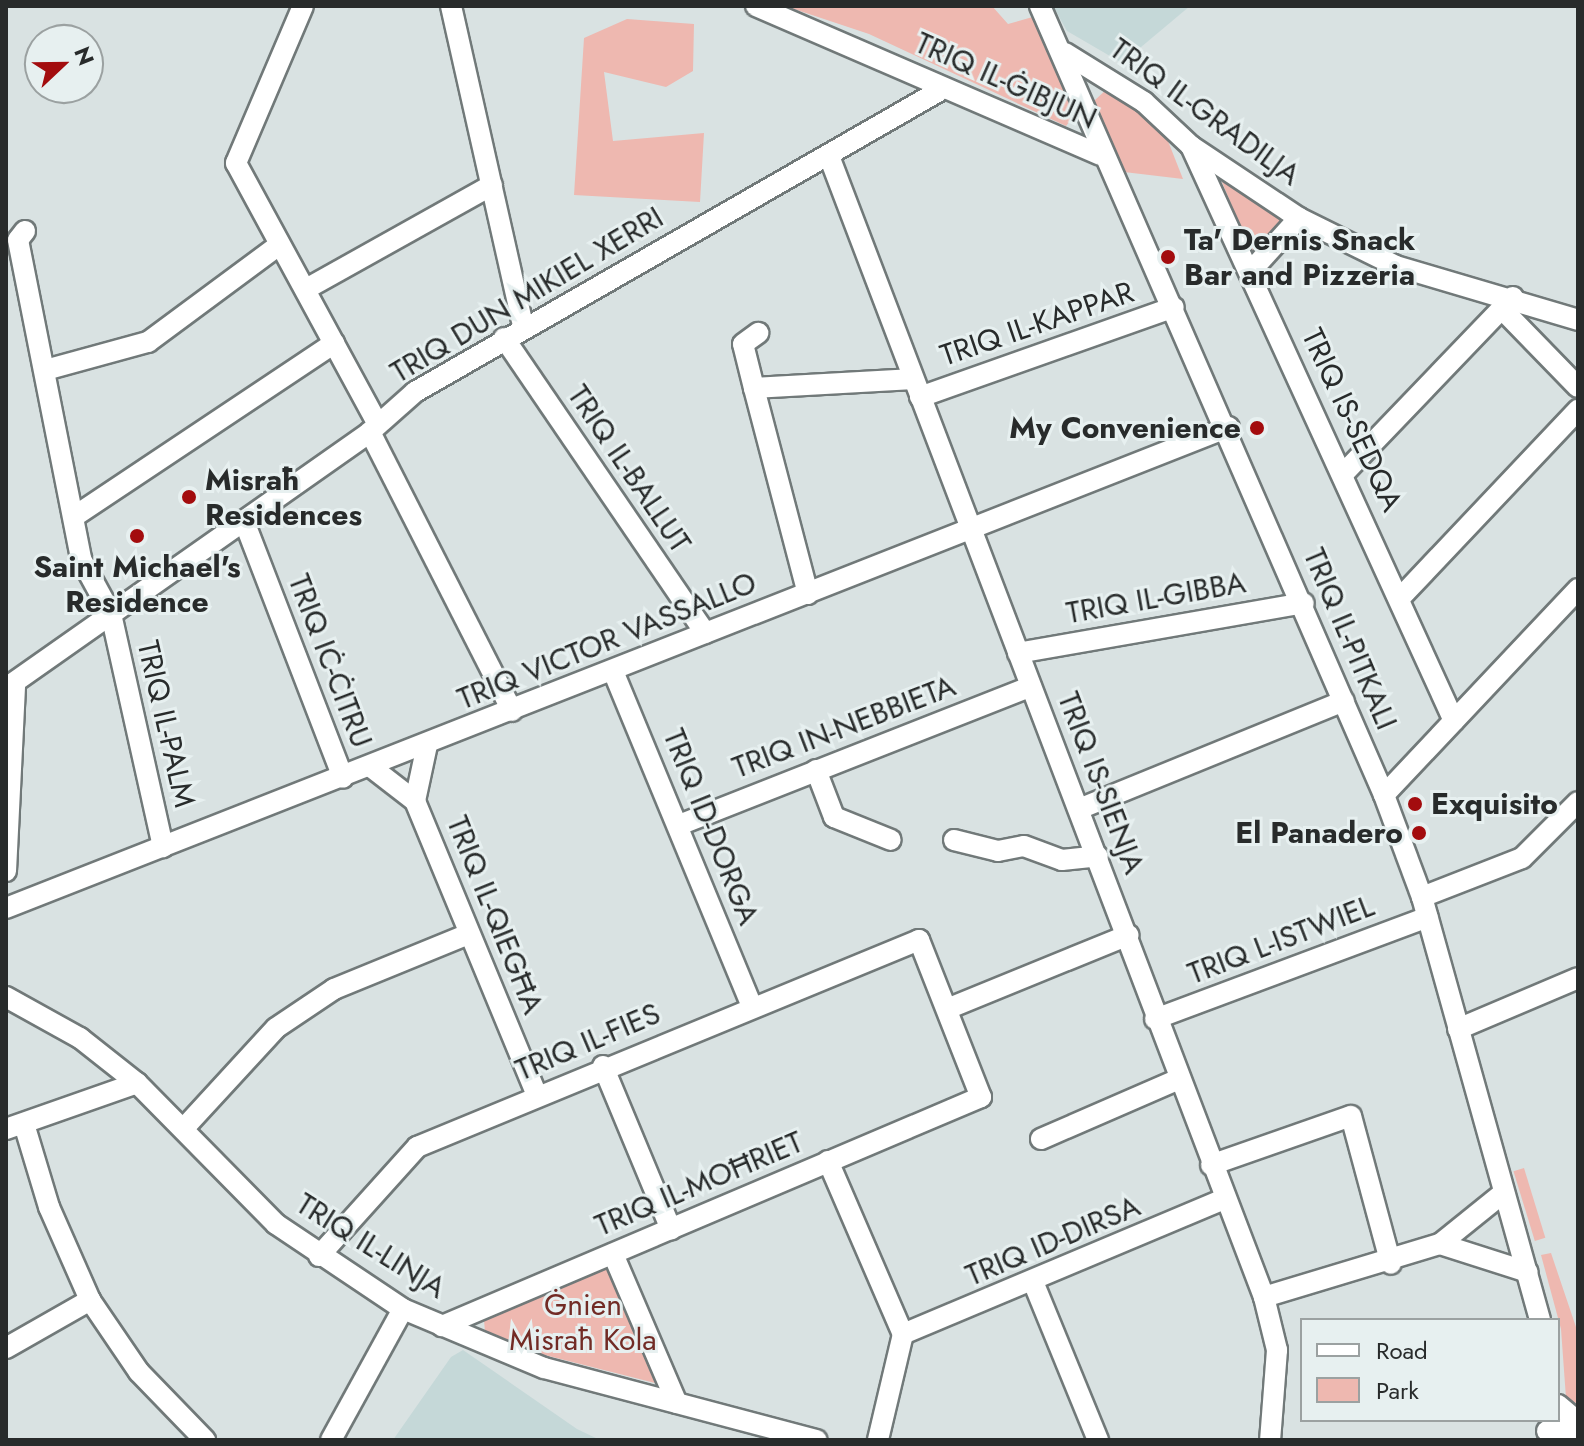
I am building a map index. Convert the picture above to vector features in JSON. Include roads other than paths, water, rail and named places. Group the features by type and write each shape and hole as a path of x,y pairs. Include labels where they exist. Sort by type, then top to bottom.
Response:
{"street":[{"path":"303,6 236,163 334,343 512,711"},
{"path":"451,6 523,325"},
{"name":"TRIQ IL-ĠIBJUN","path":"756,6 865,48 939,91 1100,155"},
{"name":"TRIQ IL-PITKALI","path":"1040,6 1065,53 1100,155 1229,427 1384,795 1428,917 1502,1194 1540,1318"},
{"name":"TRIQ IL-GRADILJA","path":"1065,53 1144,102 1191,146 1299,218 1396,266 1508,304 1578,320"},
{"name":"TRIQ DUN MIKIEL XERRI","path":"10,686 374,428 415,392 523,325 829,156 939,91"},
{"name":"TRIQ IS-SEDQA","path":"1191,146 1344,473 1454,721"},
{"name":"TRIQ IS-SIENJA","path":"829,156 969,530 1128,935 1177,1080 1264,1297 1277,1350 1270,1440"},
{"path":"306,289 492,185"},
{"path":"1250,272 1299,218"},
{"name":"TRIQ IL-PALM","path":"25,231 18,240 49,369 78,514 81,559 111,614 163,847"},
{"path":"49,369 148,342 279,245"},
{"path":"1344,473 1508,304 1578,387"},
{"name":"TRIQ IL-KAPPAR","path":"754,388 916,388 1174,307"},
{"path":"758,333 743,344 808,594"},
{"name":"TRIQ IL-BALLUT","path":"504,338 705,633"},
{"path":"78,514 334,343"},
{"path":"1400,598 1578,410"},
{"name":"TRIQ VICTOR VASSALLO","path":"6,908 1229,427"},
{"name":"TRIQ IĊ-ĊITRU","path":"244,521 343,778"},
{"path":"1384,795 1578,589"},
{"name":"TRIQ IL-GIBBA","path":"1018,653 1304,603"},
{"name":"TRIQ ID-DORGA","path":"613,671 752,1007"},
{"path":"6,871 10,686"},
{"name":"TRIQ IN-NEBBIETA","path":"679,825 1031,686"},
{"path":"1079,809 1344,701"},
{"name":"TRIQ IL-QIEGĦA","path":"415,801 427,745"},
{"name":"TRIQ IL-QIEGĦA","path":"371,767 415,801 537,1095"},
{"path":"816,770 834,817 891,840"},
{"path":"1422,897 1522,858 1578,802"},
{"path":"954,840 998,851 1024,846 1062,860 1098,856"},
{"name":"TRIQ L-ISTWIEL","path":"1155,1019 1428,917"},
{"path":"185,1127 276,1028 322,997 469,934"},
{"path":"947,1009 1128,935"},
{"name":"TRIQ IL-FIES","path":"319,1256 417,1147 603,1066 919,940 947,1009"},
{"path":"1458,1029 1578,978"},
{"name":"TRIQ IL-LINJA","path":"6,997 80,1038 137,1083 185,1127 276,1224 319,1256 403,1309 544,1368 817,1440"},
{"name":"TRIQ IL-MOĦRIET","path":"442,1326 981,1097 947,1009"},
{"path":"603,1066 671,1229"},
{"path":"1041,1139 1177,1080"},
{"path":"137,1083 15,1126 90,1300 139,1372 205,1440"},
{"path":"1211,1165 1351,1116 1391,1264"},
{"path":"828,1161 903,1334 878,1440"},
{"path":"1264,1297 1391,1264 1440,1244 1502,1194"},
{"name":"TRIQ ID-DIRSA","path":"903,1334 1034,1284 1224,1199"},
{"path":"1440,1244 1528,1272"},
{"path":"613,1254 677,1403"},
{"path":"1034,1284 1098,1440"},
{"path":"6,1348 90,1300"},
{"path":"331,1440 403,1309"},
{"path":"1560,1407 1578,1422"},
{"path":"1547,1430 1578,1428"}],"place":[{"name":"Ta' Dernis Snack Bar and Pizzeria","path":"1168,257"},
{"name":"My Convenience","path":"1257,428"},
{"name":"Misraħ Residences","path":"189,497"},
{"name":"Saint Michael's Residence","path":"137,536"},
{"name":"Exquisito","path":"1415,804"},
{"name":"El Panadero","path":"1419,833"}],"park label":[{"name":"Ġnien Misraħ Kola","path":"583,1322"}]}
